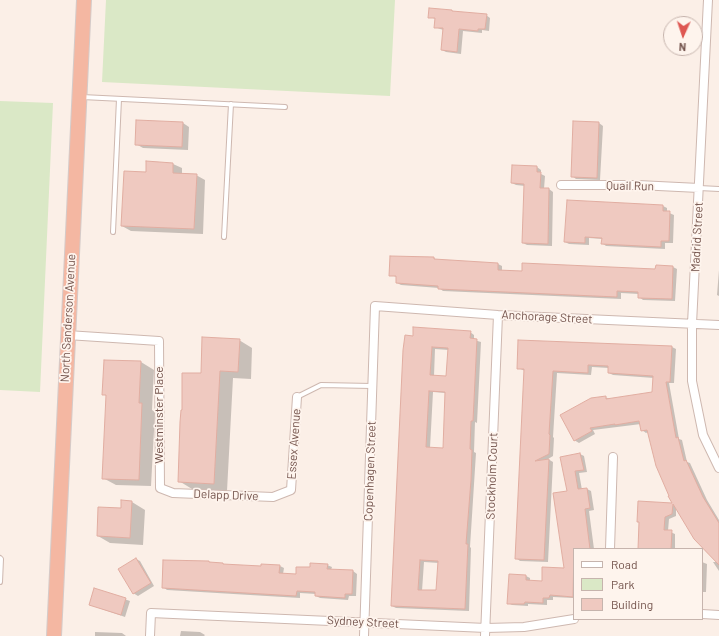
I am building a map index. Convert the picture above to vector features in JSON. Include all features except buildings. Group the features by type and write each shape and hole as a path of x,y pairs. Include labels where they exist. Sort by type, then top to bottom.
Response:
{"highway":[{"name":"North Sanderson Avenue","path":"54,636 84,0"}],"street":[{"name":"Madrid Street","path":"708,0 692,324 692,381 702,435 719,468"},
{"name":"Quail Run","path":"561,185 638,185 699,188"},
{"name":"Anchorage Street","path":"375,306 498,315 719,325"},
{"name":"Copenhagen Street","path":"364,636 375,306"},
{"name":"Stockholm Court","path":"486,632 498,315"},
{"name":"Westminster Place","path":"67,335 159,341 160,488"},
{"name":"Essex Avenue","path":"291,490 297,397"},
{"path":"610,548 613,457"},
{"name":"Delapp Drive","path":"160,488 173,493 273,497 291,490"},
{"name":"Sydney Street","path":"150,636 151,613 365,622 486,632 573,619"},
{"path":"703,614 719,615"}],"lane":[{"path":"80,97 285,107"},
{"path":"113,232 119,99"},
{"path":"224,237 231,104"},
{"path":"699,188 719,189"},
{"path":"297,397 321,385 372,386"},
{"path":"0,558 0,582"}],"green space":[{"path":"106,0 395,0 390,96 102,82"},
{"path":"0,101 53,103 40,392 0,390"}]}
